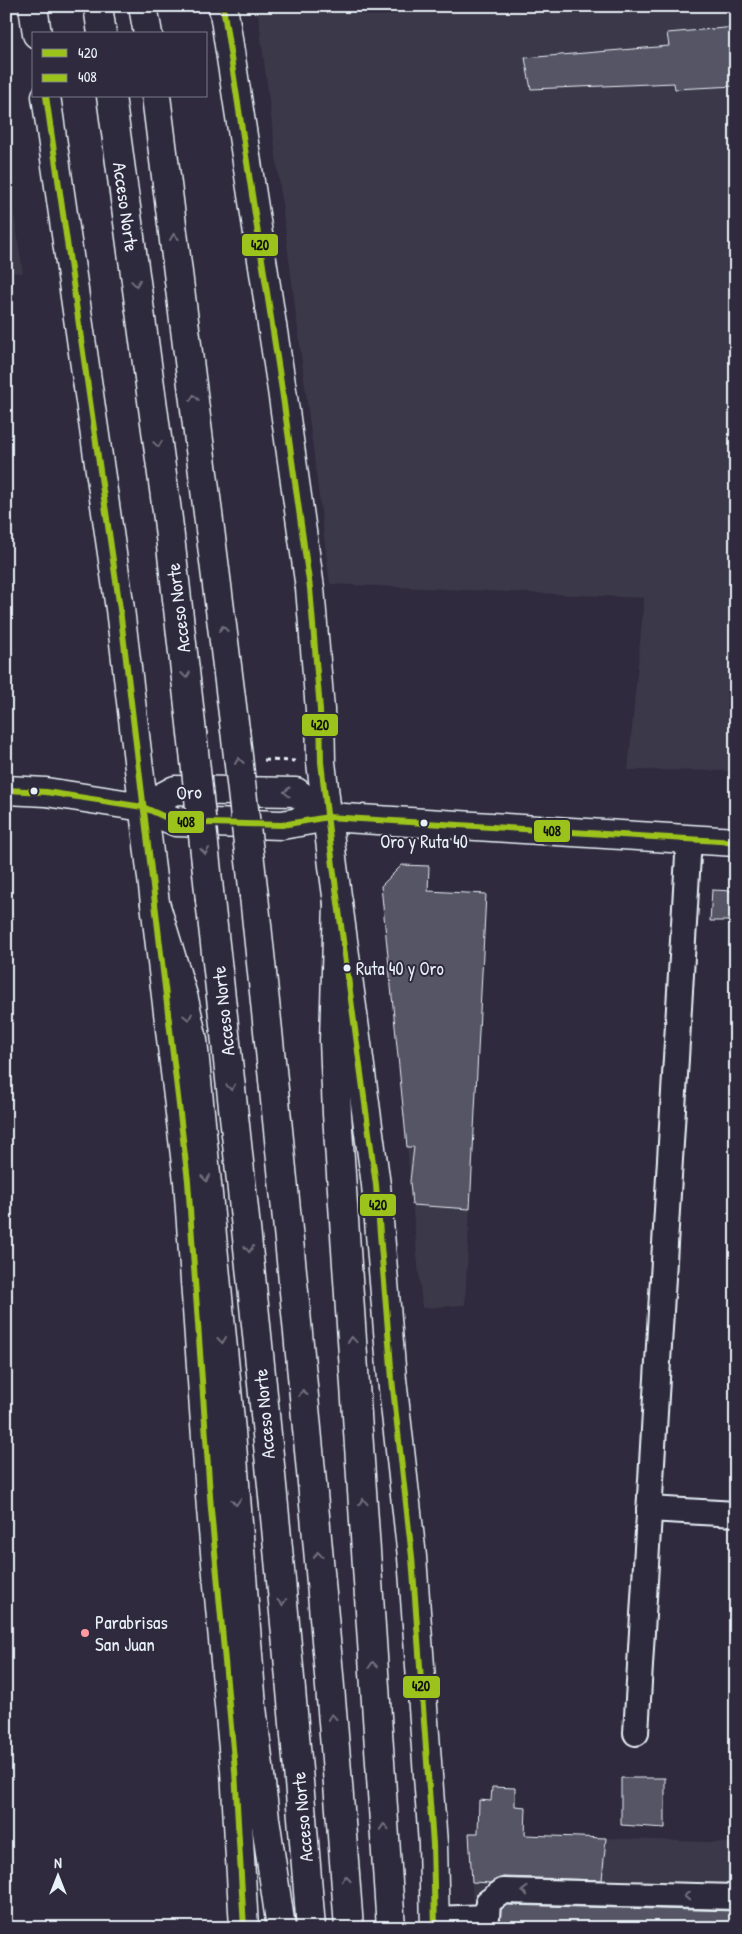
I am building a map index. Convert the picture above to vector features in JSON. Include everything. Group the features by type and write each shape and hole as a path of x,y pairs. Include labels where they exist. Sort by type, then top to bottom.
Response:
{"main road":[{"path":"33,6 37,32"},
{"path":"98,6 102,32"},
{"path":"144,6 148,32"},
{"path":"223,6 308,578 320,710 321,762 376,1185 392,1379 412,1557 433,1844 435,1924"},
{"path":"46,98 120,610 188,1180 211,1509 234,1770 244,1928"},
{"name":"Acceso Norte","path":"111,98 168,518 246,1217 311,1928"},
{"name":"Acceso Norte","path":"156,98 254,896 287,1215 341,1818 349,1928"},
{"name":"Oro","path":"6,790 46,792 143,806 176,822 282,825 328,817 736,842"},
{"path":"338,902 334,1040 337,1114 391,1928"},
{"path":"155,903 184,999 193,1040 231,1431 252,1707 265,1818 281,1928"}],"street":[{"path":"636,1733 689,839"},
{"path":"649,1509 736,1514"},
{"path":"435,1924 486,1917 488,1902 503,1891 736,1898"}],"shaded area":[{"path":"257,6 736,6 736,771 628,770 644,598 330,584"},
{"path":"6,162 23,273 6,272"},
{"path":"394,1008 480,1014 465,1305 422,1308"},
{"path":"469,1833 736,1843 736,1928 474,1928"}],"building":[{"path":"736,27 736,86 675,89 674,83 531,89 525,58 669,46 667,33"},
{"path":"402,865 429,866 428,891 486,894 470,1209 412,1205 410,1181 414,1147 407,1147 381,886"},
{"path":"712,890 736,891 736,921 710,921"},
{"path":"621,1778 665,1778 665,1828 621,1825"},
{"path":"492,1787 515,1788 515,1806 526,1807 525,1835 606,1838 602,1880 503,1877 491,1883 472,1882 469,1833 478,1833 479,1800 491,1801"},
{"path":"507,1905 736,1911 736,1928 500,1928 501,1909"}],"transit line":[{"name":"420","path":"223,6 282,390 310,588 320,710 321,762 333,866 376,1185 392,1379 412,1557 433,1844 435,1928"},
{"name":"420","path":"46,98 120,609 188,1181 211,1509 235,1770 244,1928"},
{"name":"408","path":"6,790 46,792 143,807 176,822 282,825 328,817 736,842"}],"place":[{"name":"Oro y Ruta 40","path":"424,823"},
{"name":"Ruta 40 y Oro","path":"347,968"},
{"name":"Parabrisas San Juan","path":"85,1633"}]}
